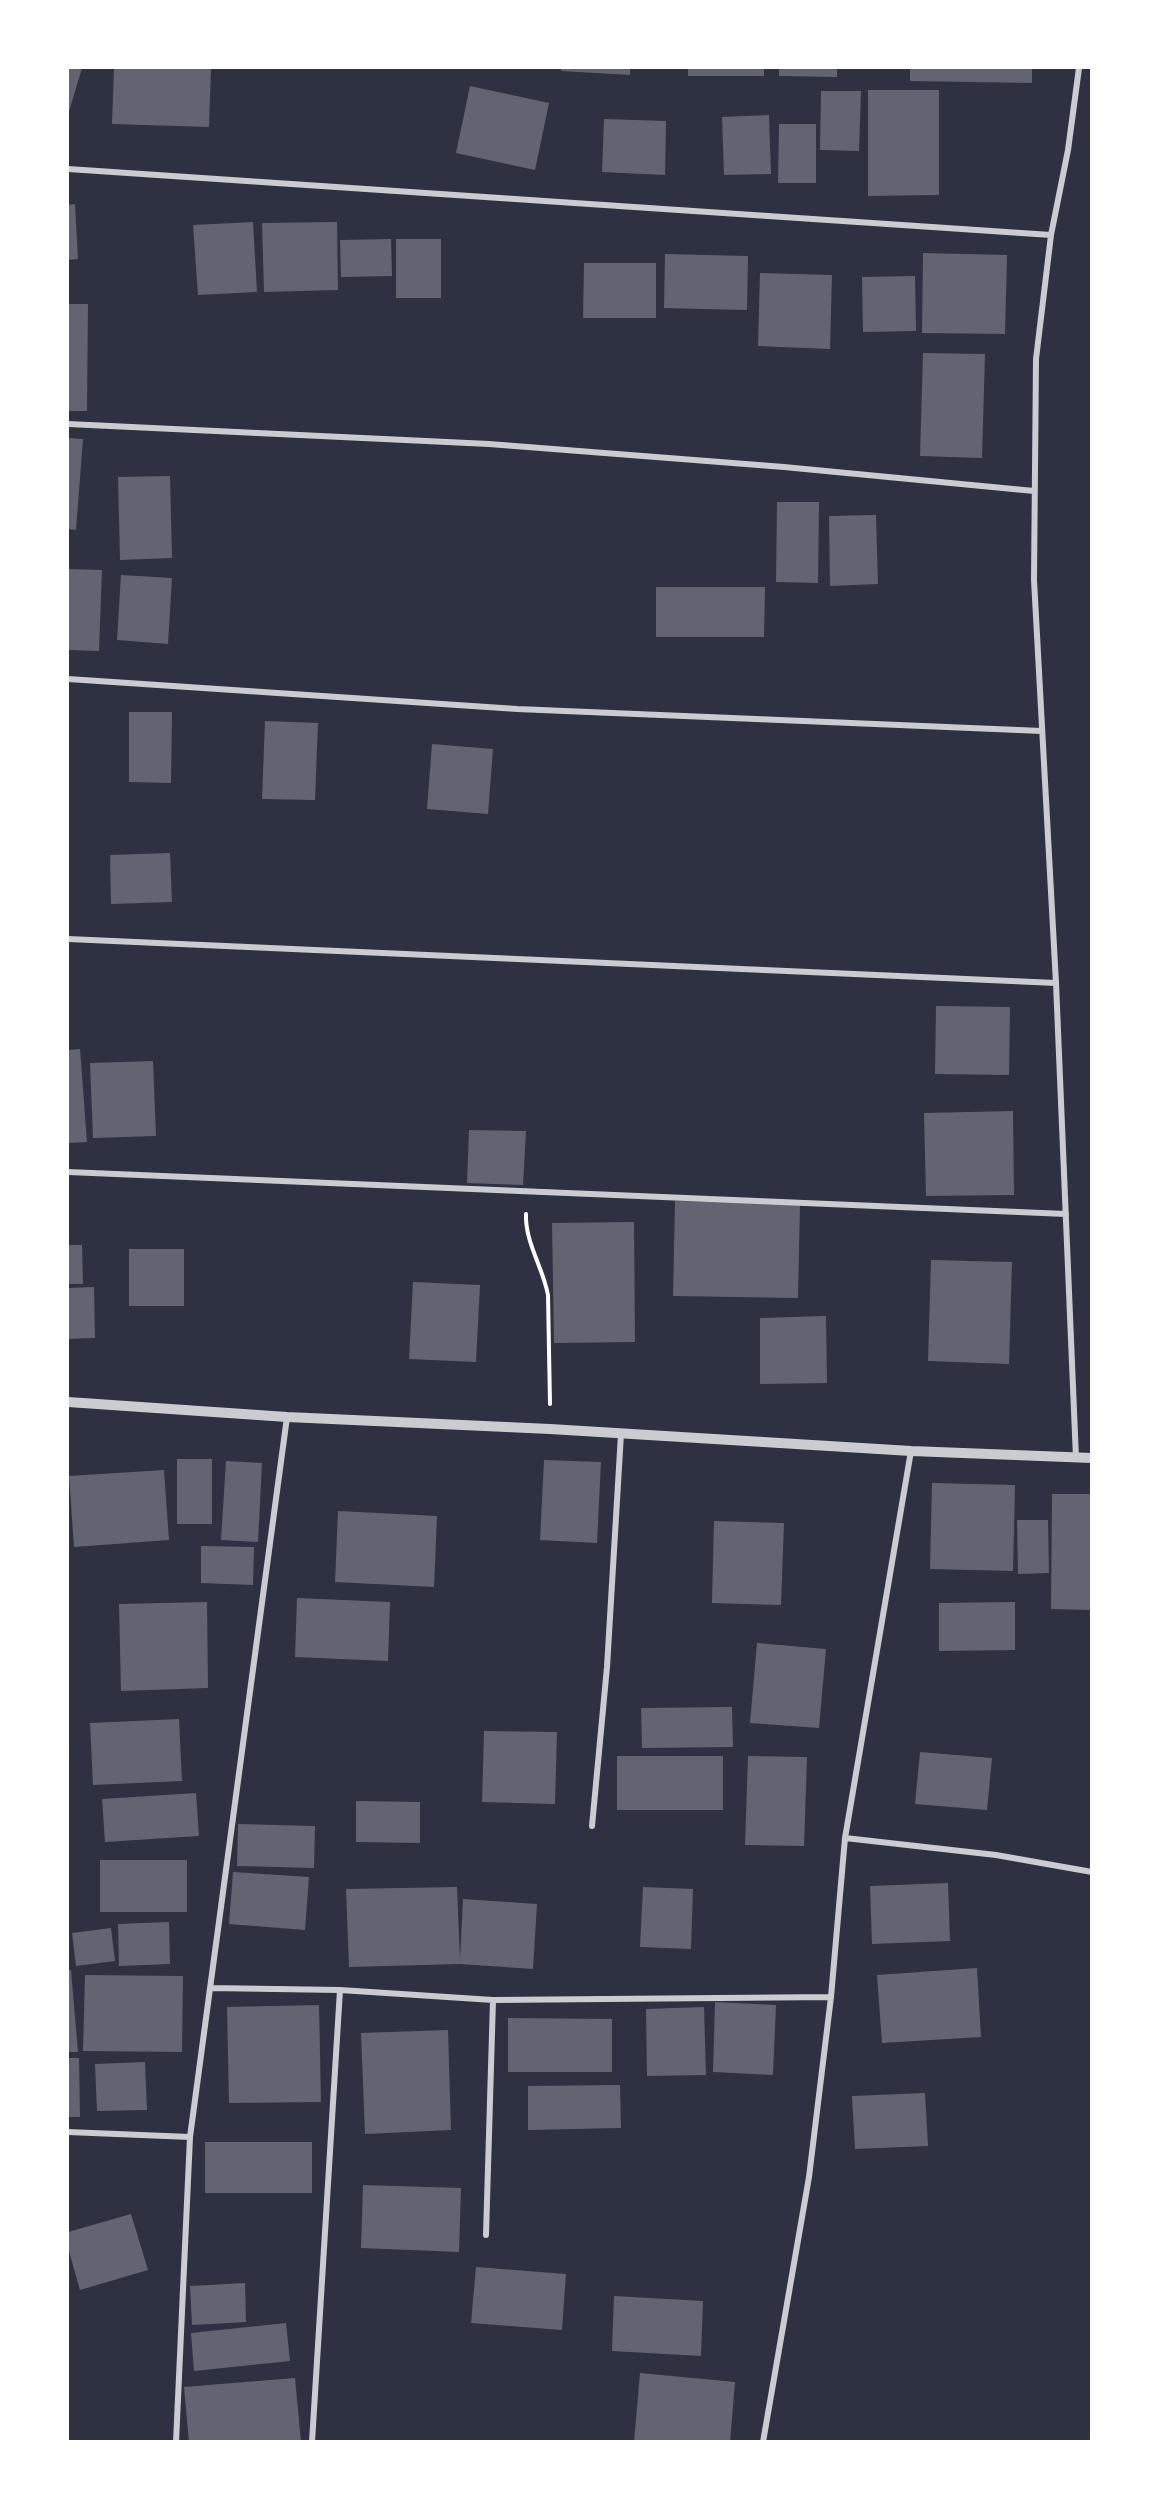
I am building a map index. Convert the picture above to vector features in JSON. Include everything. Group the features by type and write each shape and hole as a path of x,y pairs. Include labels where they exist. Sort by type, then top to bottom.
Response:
{"street":[{"path":"1076,1458 1056,982 1034,580 1034,491 1036,359 1051,235 1068,150 1079,68"},
{"path":"68,169 1051,235"},
{"path":"68,424 489,444 784,467 1034,491"},
{"path":"68,679 517,709 1042,731"},
{"path":"68,939 1056,982"},
{"path":"68,1172 1066,1214"},
{"path":"68,1402 287,1417 550,1429 911,1451 1092,1458"},
{"path":"176,2442 190,2137 287,1417"},
{"path":"592,1826 608,1666 621,1434"},
{"path":"763,2442 792,2286 809,2177 831,1997 845,1838 911,1451"},
{"path":"845,1838 996,1855 1092,1872"},
{"path":"210,1988 340,1990 493,2000 831,1997"},
{"path":"312,2442 340,1990"},
{"path":"486,2235 493,2000"},
{"path":"68,2132 190,2137"}],"path":[{"path":"527,1192 526,1223 531,1246 546,1283 548,1295 550,1429"}],"building":[{"path":"68,68 82,68 68,115"},
{"path":"114,68 211,68 209,127 112,124"},
{"path":"561,68 630,68 630,75 561,71"},
{"path":"688,68 764,68 764,76 688,76"},
{"path":"779,68 837,68 837,77 779,76"},
{"path":"910,68 1032,68 1032,83 910,81"},
{"path":"470,86 549,103 535,170 456,153"},
{"path":"868,90 939,90 939,195 868,196"},
{"path":"821,91 861,91 859,151 820,150"},
{"path":"769,115 771,174 724,175 722,117"},
{"path":"604,119 666,121 665,175 602,172"},
{"path":"779,124 816,124 816,183 778,183"},
{"path":"75,204 78,259 68,260 68,205"},
{"path":"253,222 257,292 198,295 193,225"},
{"path":"337,222 338,290 264,292 262,223"},
{"path":"391,239 392,276 341,277 340,240"},
{"path":"396,239 441,239 441,298 396,298"},
{"path":"923,253 1007,255 1005,334 922,333"},
{"path":"665,254 748,256 747,310 664,308"},
{"path":"584,263 656,263 656,318 583,318"},
{"path":"760,273 832,275 830,349 758,346"},
{"path":"915,276 916,331 863,332 862,277"},
{"path":"68,304 88,304 87,411 68,411"},
{"path":"923,353 985,354 982,458 920,456"},
{"path":"68,438 83,439 76,530 68,529"},
{"path":"170,476 172,558 120,560 118,477"},
{"path":"777,502 819,502 818,583 776,582"},
{"path":"876,515 878,584 830,586 829,516"},
{"path":"68,569 102,570 99,651 68,650"},
{"path":"121,575 172,578 168,644 117,640"},
{"path":"656,587 765,587 764,637 656,637"},
{"path":"129,712 172,712 171,783 129,782"},
{"path":"265,721 318,723 315,800 262,799"},
{"path":"432,744 493,749 488,814 427,809"},
{"path":"170,853 172,902 111,904 110,855"},
{"path":"936,1006 1010,1007 1009,1075 935,1074"},
{"path":"80,1049 87,1142 68,1143 68,1050"},
{"path":"153,1061 156,1136 93,1138 90,1063"},
{"path":"1013,1111 1014,1195 926,1196 924,1113"},
{"path":"469,1130 526,1131 523,1185 467,1183"},
{"path":"675,1201 800,1203 798,1298 673,1296"},
{"path":"634,1222 635,1342 554,1343 552,1223"},
{"path":"68,1245 82,1245 83,1284 68,1284"},
{"path":"129,1249 184,1249 184,1306 129,1306"},
{"path":"931,1260 1012,1262 1009,1364 928,1361"},
{"path":"413,1282 480,1285 476,1362 409,1359"},
{"path":"94,1287 95,1338 68,1339 68,1288"},
{"path":"826,1316 827,1383 760,1384 760,1318"},
{"path":"177,1459 212,1459 212,1524 177,1524"},
{"path":"544,1460 601,1462 597,1543 540,1540"},
{"path":"226,1461 262,1463 258,1542 221,1540"},
{"path":"164,1470 169,1540 74,1547 69,1476"},
{"path":"932,1483 1015,1485 1013,1571 930,1569"},
{"path":"1052,1494 1092,1494 1092,1610 1051,1609"},
{"path":"338,1511 437,1516 434,1587 335,1582"},
{"path":"1017,1520 1048,1520 1049,1573 1018,1574"},
{"path":"714,1521 784,1523 781,1605 712,1603"},
{"path":"201,1546 254,1547 253,1585 201,1583"},
{"path":"297,1598 390,1602 388,1661 295,1657"},
{"path":"207,1602 208,1688 121,1691 119,1604"},
{"path":"1015,1602 1015,1650 939,1651 939,1603"},
{"path":"757,1643 826,1649 819,1728 750,1723"},
{"path":"732,1707 733,1747 642,1748 641,1708"},
{"path":"179,1719 182,1781 93,1785 90,1723"},
{"path":"484,1731 557,1732 555,1804 482,1802"},
{"path":"920,1752 992,1758 987,1810 915,1804"},
{"path":"617,1756 723,1756 723,1810 617,1810"},
{"path":"748,1756 807,1757 804,1846 745,1845"},
{"path":"196,1793 199,1836 105,1842 102,1799"},
{"path":"356,1801 420,1802 420,1843 356,1842"},
{"path":"238,1824 315,1826 314,1868 237,1866"},
{"path":"100,1860 187,1860 187,1912 100,1912"},
{"path":"233,1872 309,1877 305,1930 229,1924"},
{"path":"948,1883 950,1941 872,1944 870,1886"},
{"path":"457,1887 460,1960 463,1899 537,1904 533,1969 460,1964 349,1967 346,1889"},
{"path":"643,1887 693,1889 691,1949 640,1947"},
{"path":"169,1922 170,1964 119,1966 118,1924"},
{"path":"111,1928 115,1961 76,1966 72,1933"},
{"path":"977,1968 981,2037 882,2043 877,1975"},
{"path":"68,1970 71,1970 78,2052 68,2052"},
{"path":"85,1975 183,1976 182,2052 83,2051"},
{"path":"715,2002 776,2005 773,2075 713,2072"},
{"path":"319,2005 321,2102 229,2103 227,2007"},
{"path":"704,2007 706,2075 647,2076 646,2009"},
{"path":"508,2018 612,2019 612,2072 508,2072"},
{"path":"448,2030 451,2130 365,2134 361,2033"},
{"path":"68,2058 79,2058 80,2117 68,2117"},
{"path":"145,2062 147,2110 97,2111 95,2064"},
{"path":"620,2085 621,2128 528,2130 528,2086"},
{"path":"925,2093 928,2146 855,2149 852,2096"},
{"path":"205,2142 312,2142 312,2193 205,2193"},
{"path":"363,2185 461,2188 459,2252 361,2248"},
{"path":"131,2214 148,2270 80,2290 68,2248 68,2232"},
{"path":"476,2267 566,2274 562,2330 471,2323"},
{"path":"245,2283 246,2322 192,2325 190,2286"},
{"path":"614,2296 703,2301 701,2356 612,2351"},
{"path":"286,2323 290,2361 194,2371 191,2333"},
{"path":"640,2373 735,2382 730,2442 634,2442"},
{"path":"295,2378 301,2442 189,2442 184,2387"}]}
